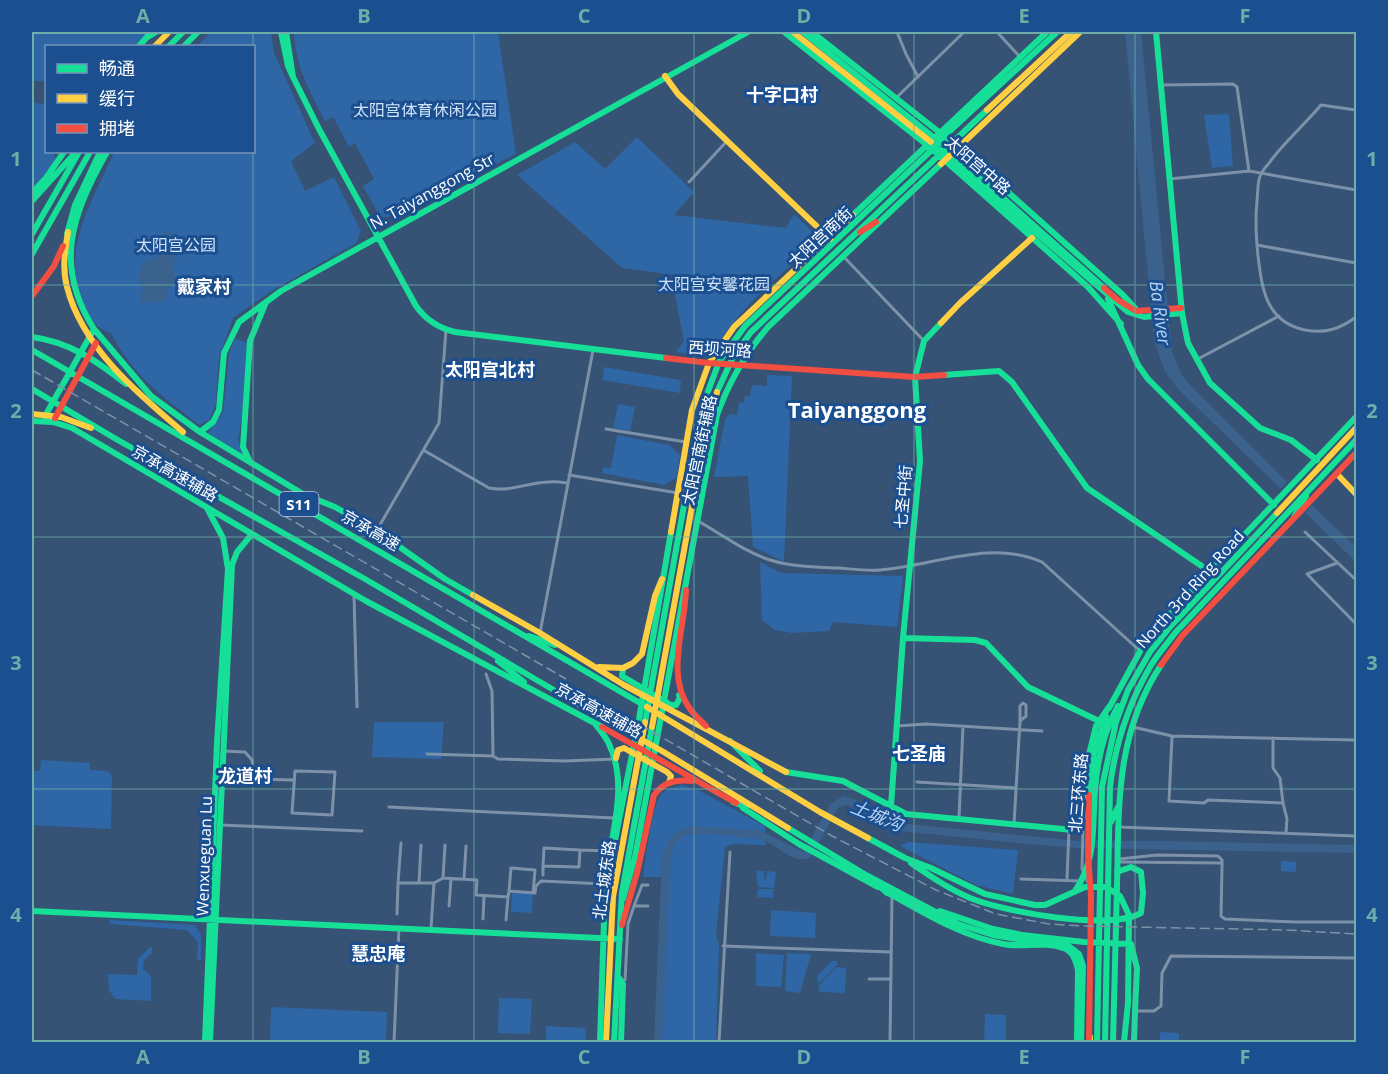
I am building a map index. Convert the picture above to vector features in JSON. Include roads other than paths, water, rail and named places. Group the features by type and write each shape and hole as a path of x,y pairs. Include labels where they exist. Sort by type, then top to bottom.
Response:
{"main road":[{"path":"140,45 154,32"},
{"path":"156,45 169,32"},
{"path":"170,45 183,32"},
{"path":"185,45 198,32"},
{"name":"西坝河路","path":"281,32 288,66 301,95 422,314 432,324 446,330 709,363 915,377 999,371 1012,382 1087,488 1209,571"},
{"name":"西坝河路","path":"286,32 294,77"},
{"name":"N. Taiyanggong Str","path":"200,432 213,422 219,410 224,352 238,322 266,301 665,76 748,32"},
{"name":"太阳宫中路","path":"784,32 861,93 935,141 956,145 1034,225 1118,300 1142,313"},
{"name":"太阳宫中路","path":"793,32 852,75 935,141 945,154 1128,312 1142,313"},
{"name":"太阳宫中路","path":"803,32 852,75"},
{"name":"太阳宫中路","path":"812,32 896,98 945,154 1032,238 1100,299 1121,324"},
{"name":"太阳宫南街","path":"642,721 699,422 706,394 719,363 745,326 832,244 1047,32"},
{"name":"太阳宫南街","path":"686,443 692,410 709,363 734,327 829,237 1057,32"},
{"path":"956,145 1071,32"},
{"name":"太阳宫南街辅路","path":"655,728 717,415 738,364 768,327 883,218 945,154 1080,32"},
{"path":"1156,32 1179,311 1185,334 1196,360 1210,383 1256,424 1268,432 1291,440 1317,460"},
{"path":"852,75 861,93"},
{"path":"852,75 873,80"},
{"path":"665,76 678,94 829,237 832,244"},
{"path":"32,193 63,153"},
{"path":"32,201 77,153"},
{"path":"32,234 77,153"},
{"path":"32,254 89,153"},
{"path":"32,296 54,267 79,196 100,153"},
{"name":"京承高速辅路","path":"106,153 89,186 78,215 71,245 71,270 75,296 94,329 151,396 200,432 303,494 335,507 377,531 445,579 595,666 786,772 843,781 906,814 1014,824 1068,833"},
{"name":"太阳宫中路","path":"945,154 1006,195 1052,231 1142,313"},
{"name":"太阳宫南街","path":"655,728 704,440 712,404 729,363 751,332 945,154"},
{"path":"853,236 883,218"},
{"path":"1027,225 1042,246"},
{"path":"1034,225 1052,231"},
{"path":"68,232 65,251 67,285 74,307 86,328 138,393"},
{"name":"七圣中街","path":"891,806 903,638 920,461 915,377 924,341 960,303 1032,238"},
{"path":"776,287 796,278"},
{"path":"1106,294 1138,365 1148,379 1281,506"},
{"path":"250,462 243,447 250,341 266,301"},
{"path":"1142,313 1179,311"},
{"path":"32,422 42,420 94,329"},
{"path":"53,422 100,336"},
{"path":"32,337 63,344 95,359 197,444"},
{"name":"京承高速","path":"32,350 766,777"},
{"name":"S11","path":"32,389 662,751 761,812"},
{"path":"35,414 61,417 116,439"},
{"path":"704,440 717,415"},
{"path":"1281,506 1317,460 1356,417"},
{"name":"京承高速辅路","path":"42,420 72,428 354,594 592,720 625,744 659,763"},
{"path":"686,443 699,422"},
{"path":"1302,481 1356,426"},
{"path":"1294,517 1310,489 1356,440"},
{"name":"太阳宫南街辅路","path":"642,721 686,443"},
{"path":"1113,1042 1118,807 1125,752 1153,678 1182,636 1356,453"},
{"path":"1337,474 1356,494"},
{"path":"1281,506 1310,489"},
{"name":"Wenxueguan Lu","path":"205,506 218,527 228,562 217,743 210,1042"},
{"name":"北三环东路","path":"1089,1041 1091,897 1085,854 1085,830 1094,753 1101,727 1140,651 1209,571 1281,506"},
{"name":"North 3rd Ring Road","path":"1097,1042 1102,787 1106,759 1123,699 1144,660 1170,627 1281,506"},
{"name":"North 3rd Ring Road","path":"1105,1042 1110,788 1118,743 1150,667 1175,633 1281,506"},
{"path":"691,515 697,521"},
{"name":"Wenxueguan Lu","path":"205,1042 232,565 237,552 252,534"},
{"path":"595,666 614,670 623,669 637,661 642,654 655,596 666,568"},
{"path":"670,708 679,702 676,679 687,603 686,578"},
{"path":"1170,627 1176,607"},
{"path":"517,631 566,649"},
{"path":"903,638 975,640 986,643 1028,687 1099,721"},
{"path":"484,650 535,690"},
{"path":"623,669 622,676 636,688"},
{"path":"679,692 694,717 712,732"},
{"path":"1074,892 1089,869 1092,855 1095,784 1101,750 1110,719 1123,699"},
{"path":"1068,833 1077,829 1082,823 1087,763 1096,726 1110,707"},
{"path":"592,720 609,742 616,759 620,785 608,851 605,888 607,937 600,1042"},
{"path":"605,888 642,721"},
{"name":"北土城东路","path":"606,1042 607,937 642,721"},
{"path":"620,908 635,857 655,728"},
{"name":"北土城东路","path":"614,1042 622,979 620,908 627,862 655,728"},
{"path":"730,741 766,777 820,812 904,858 936,881 980,902 1021,912 1078,919 1124,920 1134,918 1141,912 1143,877 1141,872 1131,867 1117,872"},
{"path":"616,759 618,750 625,744"},
{"path":"659,763 669,773 669,783"},
{"path":"659,763 733,802 890,894 964,933 1015,946 1054,946 1069,950 1076,959 1078,970 1079,1042"},
{"path":"620,931 637,873 652,801 658,789 684,779 698,783"},
{"path":"733,802 761,812 801,840"},
{"path":"1109,825 1118,807"},
{"path":"821,852 958,924 993,935 1065,943 1074,948 1080,954 1083,966 1079,1042"},
{"path":"635,857 637,873"},
{"path":"904,858 931,868 985,894 1035,905 1045,904 1095,886 1106,887 1120,896 1129,915 1128,992 1124,1042"},
{"path":"612,860 613,897"},
{"path":"866,875 890,894"},
{"path":"916,902 993,929 1022,936 1131,944 1135,950 1136,964 1134,1042"},
{"path":"32,911 212,921 431,928 620,939"},
{"path":"621,1042 622,979"}],"street":[{"path":"897,32 918,77"},
{"path":"896,98 964,32"},
{"path":"997,32 1020,57"},
{"path":"1160,85 1233,84 1237,87 1249,171"},
{"path":"1356,110 1321,105 1307,122 1290,136 1260,174 1255,222 1262,288 1267,303 1279,316 1297,328 1313,332 1329,332 1356,317"},
{"path":"689,182 728,141"},
{"path":"1169,178 1249,171 1356,190"},
{"path":"1257,244 1356,262"},
{"path":"843,256 924,341"},
{"path":"1196,360 1279,316"},
{"path":"377,531 439,423 446,330"},
{"path":"540,633 592,350"},
{"path":"606,429 686,443"},
{"path":"424,451 489,488 518,489 548,482 567,483"},
{"path":"569,475 678,493"},
{"path":"697,521 756,555 789,565 879,570 950,557 981,554 1031,557 1042,562 1140,651"},
{"path":"1305,532 1356,580"},
{"path":"1337,563 1307,574 1356,624"},
{"path":"354,594 357,707"},
{"path":"486,675 492,691 493,756"},
{"path":"1014,824 1020,706 1023,703 1026,705 1026,716 1020,721"},
{"path":"897,726 917,724 1042,731"},
{"path":"959,818 963,726"},
{"path":"1133,727 1172,736 1356,740"},
{"path":"1172,736 1169,801 1283,803"},
{"path":"1273,738 1273,768 1280,778 1287,819 1286,833"},
{"path":"222,750 245,752 252,760 254,779 293,780"},
{"path":"427,754 493,756 498,759 564,762 616,759"},
{"path":"295,771 335,772 332,815 292,813 293,780 295,771"},
{"path":"917,782 1016,788"},
{"path":"389,807 614,818"},
{"path":"219,825 362,831"},
{"path":"1118,830 1356,836"},
{"path":"1067,879 1068,833"},
{"path":"396,914 401,843"},
{"path":"419,883 421,845"},
{"path":"443,878 445,845"},
{"path":"464,879 466,846"},
{"path":"543,875 544,848 608,851"},
{"path":"543,866 579,867 580,850"},
{"path":"719,1042 730,852"},
{"path":"1085,854 1082,869 1091,897"},
{"path":"1117,859 1157,855 1218,856 1222,860 1221,916 1225,919 1356,922"},
{"path":"1117,859 1222,863"},
{"path":"506,920 511,868 535,870 533,893"},
{"path":"398,883 434,883 443,878 477,880 476,896 508,897"},
{"path":"449,906 451,879"},
{"path":"1021,879 1067,879 1088,884"},
{"path":"533,893 541,881 605,888"},
{"path":"431,928 434,883"},
{"path":"622,979 628,924 642,885 648,885"},
{"path":"509,891 533,893"},
{"path":"890,894 890,1042"},
{"path":"483,919 484,896"},
{"path":"633,906 648,906"},
{"path":"394,1042 399,927"},
{"path":"723,946 891,952"},
{"path":"1135,1011 1154,1011 1161,1006 1162,973 1171,956 1356,958"},
{"path":"869,979 891,980"}],"water":[{"name":"Ba River","path":"1125,32 1141,32 1172,352 1182,375 1280,475 1356,547 1356,562 1178,389 1165,372 1154,341"},
{"path":"164,232 170,232 175,236 177,255 173,261 175,281 167,289 165,301 155,302 151,299 148,303 142,303 140,296 144,289 140,279 141,269 147,261 157,258"},
{"name":"土城沟","path":"844,796 899,823 1079,841 1356,845 1356,853 1078,848 1029,844 899,831 888,828 845,805 838,808 811,857 805,859 787,855 759,839 712,834 685,836 676,843 671,854 662,1042 654,1042 662,854 670,838 678,831 694,826 762,831 803,852 831,803"}],"railway":[{"path":"32,370 566,679"},
{"path":"627,717 832,836 936,890 996,914 1049,924 1083,926 1287,930 1356,934"}],"district":[{"name":"十字口村","path":"782,94"},
{"name":"戴家村","path":"204,286"},
{"name":"太阳宫北村","path":"490,369"},
{"name":"Taiyanggong","path":"857,409"},
{"name":"七圣庙","path":"919,753"},
{"name":"龙道村","path":"245,775"},
{"name":"慧忠庵","path":"378,953"}],"park label":[{"name":"太阳宫体育休闲公园","path":"425,110"},
{"name":"太阳宫公园","path":"176,245"},
{"name":"太阳宫安馨花园","path":"714,284"}]}
